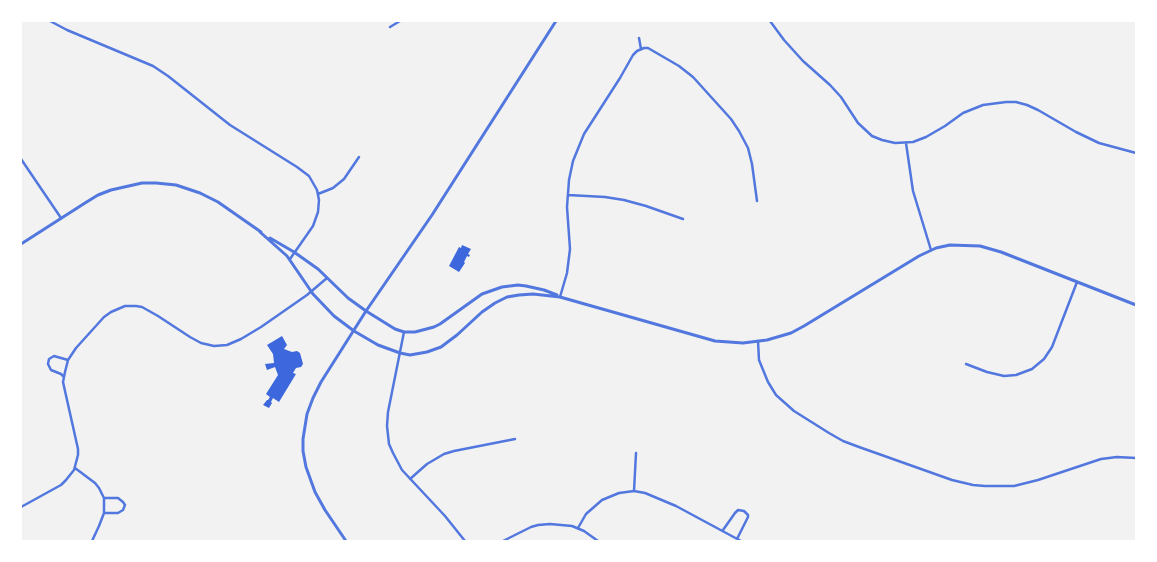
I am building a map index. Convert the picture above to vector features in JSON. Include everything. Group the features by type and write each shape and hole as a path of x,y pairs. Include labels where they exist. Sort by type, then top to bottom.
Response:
{"street":[{"path":"50,21 160,70 230,125 304,172 312,180 318,194 319,206 313,226 290,258"},
{"path":"390,27 400,21"},
{"path":"346,541 315,492 306,468 303,444 307,414 313,398 366,311 432,215 556,21"},
{"path":"770,21 803,61 836,91 858,123 872,136 882,140 906,143 926,136 945,126 963,113 983,105 1016,102 1038,110 1099,143 1136,153"},
{"path":"639,38 641,49"},
{"path":"560,297 568,268 570,249 567,207 570,174 578,146 637,50 652,49 688,73 715,100 740,131 748,148 752,164 757,200"},
{"path":"906,143 913,191 931,250"},
{"path":"318,194 333,188 344,179 359,157"},
{"path":"21,159 61,218"},
{"path":"21,244 85,203 111,190 142,183 156,183 176,185 200,193 218,202 281,249 290,258 311,291 328,311 354,331 378,345 400,353 418,354 441,347 482,312 495,303 507,298 533,294 560,297"},
{"path":"568,195 624,200 683,219"},
{"path":"260,232 318,269 348,298 366,311 395,329 404,332 434,328 482,294 502,287 518,285 544,290 560,297 710,340 727,343 758,341 780,337 804,326 906,263 931,250 950,245 972,245 987,248 1136,305"},
{"path":"21,507 61,485 75,468 78,449 63,382 68,360 82,340 104,317 119,308 131,306 146,308 200,343 214,346 227,345 261,327 327,278"},
{"path":"966,364 1004,376 1016,375 1032,369 1044,359 1052,347 1077,282"},
{"path":"404,332 387,426 392,453 402,470 440,509 465,541"},
{"path":"758,341 760,360 768,382 776,396 794,411 843,441 952,480 973,485 1014,486 1101,459 1117,457 1136,458"},
{"path":"64,377 51,370 48,364 49,359 52,356 58,356 68,360"},
{"path":"410,478 427,464 444,454 515,438"},
{"path":"634,491 636,453"},
{"path":"75,468 95,483 104,498 104,513 92,541"},
{"path":"578,528 586,514 602,500 613,494 634,491 654,496 723,530 741,541"},
{"path":"104,498 118,498 125,505 123,510 118,513 104,513"},
{"path":"723,530 738,510 744,511 748,517 738,539"},
{"path":"502,541 525,529 538,525 558,524 578,528 598,541"}],"building":[{"path":"462,245 471,249 468,254 470,255 469,257 467,256 459,272 449,266"},
{"path":"282,336 287,345 284,349 300,353 303,364 301,367 296,368 293,373 296,374 279,402 273,398 269,408 263,405 270,397 266,394 278,375 275,367 267,370 265,364 274,363 273,354 267,345"}]}
